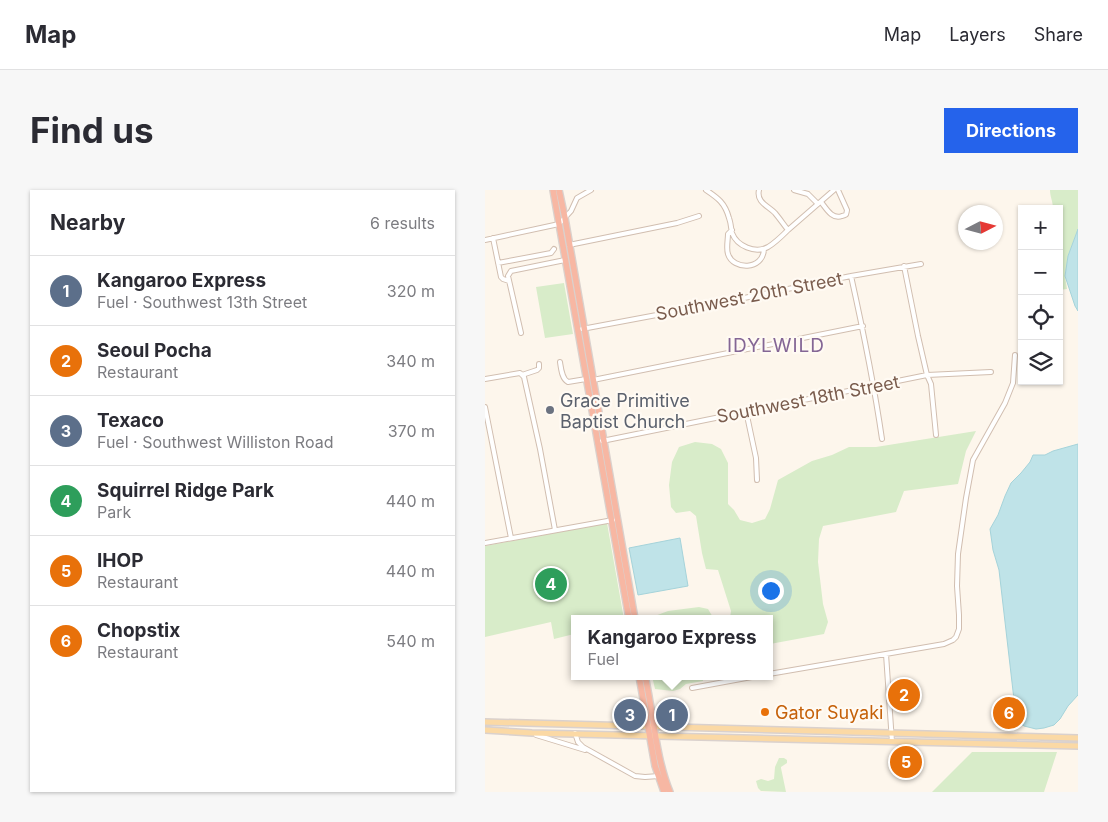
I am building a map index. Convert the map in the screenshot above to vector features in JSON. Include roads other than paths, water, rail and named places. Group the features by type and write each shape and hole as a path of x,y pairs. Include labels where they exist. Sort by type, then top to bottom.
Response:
{"highway":[{"path":"553,190 565,260 581,329"},
{"path":"559,190 628,615"},
{"path":"614,519 634,615"},
{"path":"640,680 652,727"},
{"path":"646,680 663,792"},
{"path":"661,775 670,792"}],"main road":[{"path":"485,722 1075,738"},
{"path":"548,724 548,732"},
{"path":"559,725 575,733"},
{"path":"485,730 532,733 1075,746"},
{"path":"754,738 757,730"},
{"path":"838,740 839,732"}],"street":[{"path":"485,240 559,224 571,211 577,198 591,190"},
{"path":"705,190 718,198 725,208 737,241 745,247 758,249 765,248 778,239 834,190"},
{"path":"759,190 760,201 774,212 788,230"},
{"path":"794,190 808,194 833,216 840,217 846,214 847,210 838,190"},
{"path":"569,245 677,223 699,216"},
{"path":"732,230 728,234 728,254 738,264 749,266 758,263 762,258 765,248"},
{"path":"493,238 501,277 509,281"},
{"path":"498,263 551,253 554,249"},
{"path":"521,333 508,276 509,273 565,260"},
{"name":"Southwest 20th Street","path":"581,329 921,264"},
{"path":"904,266 927,375 931,384 936,435"},
{"path":"851,276 863,326 883,439"},
{"path":"560,362 565,382 568,382 863,326"},
{"path":"773,673 944,644 956,637 959,629 958,554 973,460 1008,396 1013,383 1015,355"},
{"path":"485,379 520,373 522,375 537,370 539,364"},
{"name":"Southwest 18th Street","path":"600,441 927,375 991,372"},
{"path":"522,375 533,418 555,530"},
{"path":"485,407 511,538"},
{"path":"746,411 756,458 757,480"},
{"path":"485,543 614,519"},
{"path":"885,654 892,742"},
{"path":"692,688 735,680"},
{"path":"532,733 590,752"},
{"path":"575,733 580,745 635,776 661,775"},
{"path":"1075,738 1075,746"}],"water":[{"path":"1078,229 1078,311 1065,276 1068,256"},
{"path":"1078,444 1078,695 1054,725 1036,729 1020,723 1016,714 999,570 993,550 990,529 1011,483 1030,462 1033,455 1045,455"},
{"path":"680,538 688,586 638,595 629,548"}],"place":[{"name":"Grace Primitive Baptist Church","path":"550,410"},
{"name":"Squirrel Ridge Park","path":"551,584"},
{"name":"Seoul Pocha","path":"904,695"},
{"name":"Gator Suyaki","path":"765,712"},
{"name":"Chopstix","path":"1009,713"},
{"name":"Texaco","path":"630,715"},
{"name":"Kangaroo Express","path":"672,715"},
{"name":"IHOP","path":"906,762"}],"district":[{"name":"IDYLWILD","path":"776,345"}]}
